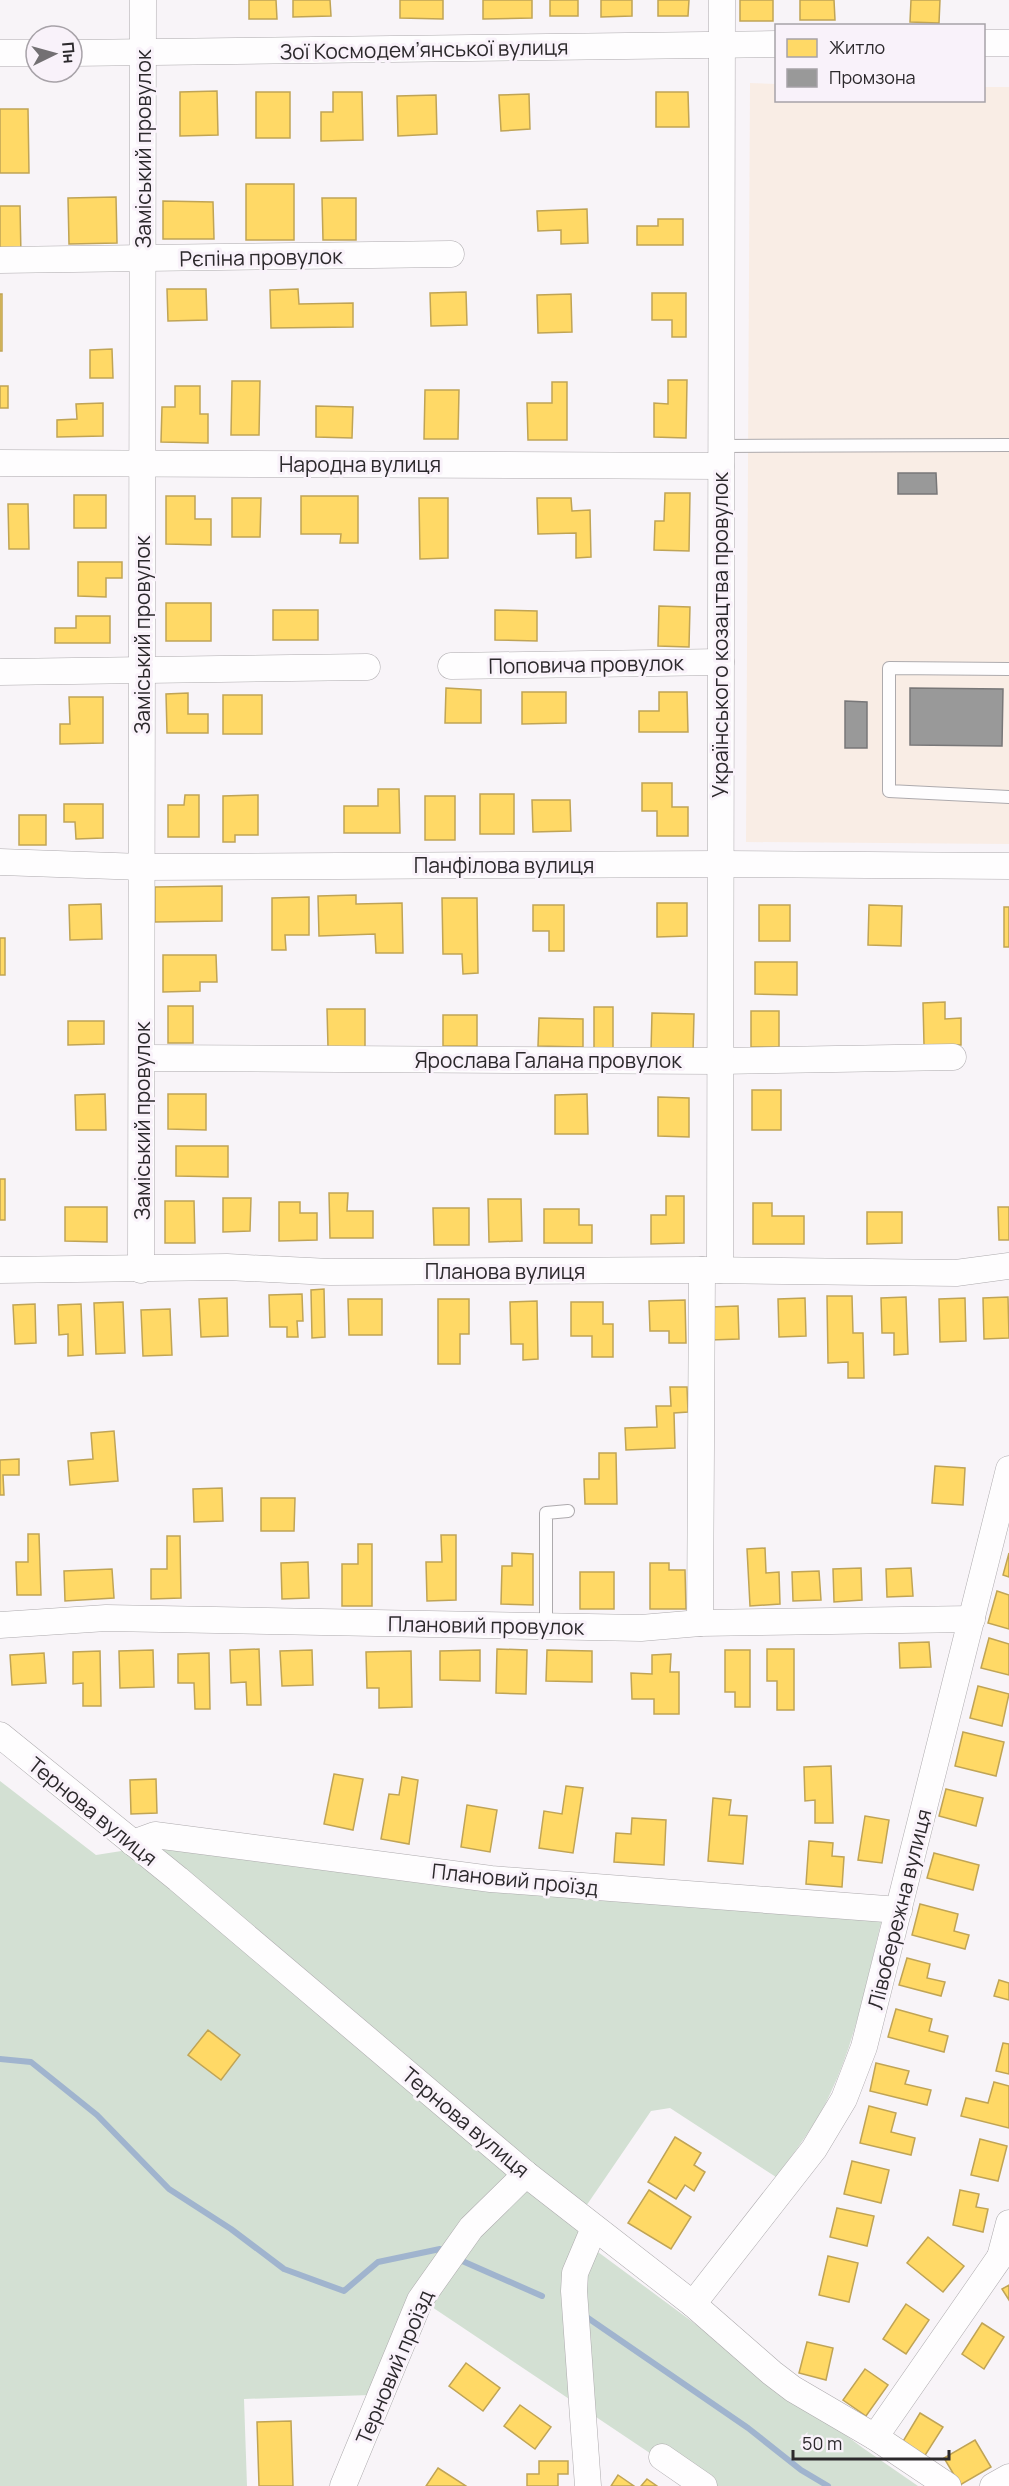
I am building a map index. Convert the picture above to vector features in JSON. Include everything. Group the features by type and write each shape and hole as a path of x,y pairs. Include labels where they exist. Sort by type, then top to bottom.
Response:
{"street":[{"name":"Заміський провулок","path":"141,1270 143,0"},
{"name":"Українського козацтва провулок","path":"700,1623 719,1061 722,0"},
{"path":"985,43 1009,43"},
{"name":"Зої Космодем’янської вулиця","path":"84,53 775,44"},
{"path":"0,53 24,53"},
{"name":"Рєпіна провулок","path":"0,260 451,254"},
{"name":"Народна вулиця","path":"0,464 721,456"},
{"name":"Поповича провулок","path":"452,666 721,662"},
{"path":"0,672 142,672 367,667"},
{"name":"Панфілова вулиця","path":"0,862 143,867 720,864 1009,866"},
{"name":"Ярослава Галана провулок","path":"143,1058 719,1061 953,1057"},
{"name":"Планова вулиця","path":"0,1270 141,1270 227,1267 330,1272 711,1270 956,1273 1009,1266"},
{"name":"Лівобережна вулиця","path":"693,2304 814,2150 844,2099 864,2047 1009,1469"},
{"name":"Плановий провулок","path":"0,1625 106,1618 641,1628 700,1623 972,1618"},
{"name":"Тернова вулиця","path":"0,1736 133,1843 526,2174 693,2304 793,2389 875,2437 948,2486"},
{"name":"Плановий проїзд","path":"133,1843 155,1835 491,1879 898,1910"},
{"name":"Терновий проїзд","path":"343,2486 420,2300 471,2228 526,2174"},
{"path":"875,2437 1004,2254 1009,2223"},
{"path":"588,2486 574,2290 575,2273 594,2228"},
{"path":"662,2457 704,2486"},
{"path":"993,2486 1009,2477"}],"lane":[{"path":"721,456 1009,445"},
{"path":"1009,669 890,668 889,790 1009,797"},
{"path":"546,1626 546,1513 568,1511"}],"shaded area":[{"path":"750,83 775,84 775,102 985,102 985,87 1009,87 1009,844 746,842"}],"green space":[{"path":"0,1781 96,1855 153,1846 883,1915 861,2005 840,2071 819,2115 776,2177 670,2108 651,2111 582,2212 598,2252 918,2486 699,2486 429,2305 371,2395 244,2399 247,2486 0,2486"}],"building: Житло":[{"path":"249,0 276,0 277,19 249,19"},
{"path":"293,0 330,0 331,16 293,17"},
{"path":"400,0 443,0 443,19 400,18"},
{"path":"483,0 532,0 532,18 483,19"},
{"path":"550,0 578,0 578,16 550,16"},
{"path":"601,0 632,0 632,16 601,17"},
{"path":"658,0 689,0 688,16 658,16"},
{"path":"740,0 773,0 773,21 740,21"},
{"path":"800,0 834,0 835,20 800,20"},
{"path":"911,0 940,0 939,23 910,22"},
{"path":"217,91 218,135 180,136 180,92"},
{"path":"256,92 290,92 290,138 256,138"},
{"path":"333,92 362,92 363,140 321,141 321,112 333,112"},
{"path":"656,92 688,92 689,127 656,127"},
{"path":"529,94 530,129 501,131 499,95"},
{"path":"436,95 437,134 398,136 397,96"},
{"path":"0,109 28,109 29,173 0,173"},
{"path":"246,184 294,184 294,240 246,240"},
{"path":"116,197 117,243 69,244 68,198"},
{"path":"322,198 356,198 356,240 323,240"},
{"path":"163,201 213,202 214,239 163,239"},
{"path":"0,206 20,206 21,256 0,257"},
{"path":"587,209 588,243 561,244 561,230 538,231 537,211"},
{"path":"658,219 683,219 683,245 637,245 637,226 658,226"},
{"path":"167,289 206,289 207,320 168,321"},
{"path":"298,289 299,304 353,303 353,327 271,328 270,290"},
{"path":"466,292 467,325 431,326 430,293"},
{"path":"652,293 686,293 686,337 672,337 672,320 652,320"},
{"path":"0,294 2,294 2,351 0,351"},
{"path":"571,294 572,332 538,333 537,295"},
{"path":"112,349 113,378 90,378 90,350"},
{"path":"668,380 687,380 686,438 654,437 654,403 668,404"},
{"path":"232,381 260,381 259,435 231,435"},
{"path":"552,382 567,382 567,440 528,440 527,403 552,403"},
{"path":"0,386 8,386 8,408 0,408"},
{"path":"175,386 200,386 200,414 208,414 208,443 161,442 162,407 175,407"},
{"path":"425,390 459,390 458,439 424,439"},
{"path":"103,403 103,436 57,437 57,420 77,419 76,404"},
{"path":"316,406 353,407 352,438 316,437"},
{"path":"665,493 690,493 689,551 654,550 655,521 664,521"},
{"path":"74,495 106,495 106,528 74,528"},
{"path":"166,496 195,496 195,519 211,519 211,545 166,544"},
{"path":"301,496 358,496 358,543 340,543 341,534 301,534"},
{"path":"232,498 261,498 260,537 232,537"},
{"path":"419,498 448,498 448,558 420,559"},
{"path":"537,498 571,498 572,511 590,510 591,557 576,558 576,533 538,534"},
{"path":"8,504 28,504 29,549 9,549"},
{"path":"78,562 122,562 122,578 106,578 106,597 78,596"},
{"path":"166,603 211,603 211,641 166,641"},
{"path":"659,606 690,607 689,647 658,646"},
{"path":"273,610 318,610 318,640 273,640"},
{"path":"495,610 537,611 537,641 495,640"},
{"path":"76,616 110,616 110,643 55,643 55,628 76,628"},
{"path":"446,688 481,690 481,723 445,723"},
{"path":"522,692 566,692 566,723 522,724"},
{"path":"659,692 687,692 688,732 639,732 639,711 659,711"},
{"path":"188,693 188,714 208,714 208,733 167,733 166,694"},
{"path":"223,695 262,695 262,734 223,734"},
{"path":"69,697 103,697 103,743 60,744 60,724 70,724"},
{"path":"642,783 672,783 672,807 688,807 688,836 657,836 657,811 642,811"},
{"path":"378,789 399,789 400,833 344,833 344,806 378,806"},
{"path":"480,794 514,794 514,834 480,834"},
{"path":"185,795 199,795 199,837 168,837 168,805 184,805"},
{"path":"258,795 258,835 235,835 235,842 223,842 223,796"},
{"path":"425,796 455,796 455,840 425,840"},
{"path":"532,800 570,800 571,831 533,832"},
{"path":"64,804 103,804 103,838 76,839 75,822 64,822"},
{"path":"19,815 46,815 46,845 19,845"},
{"path":"222,886 222,921 155,922 155,887"},
{"path":"356,895 356,904 402,903 403,953 376,953 375,934 319,936 318,896"},
{"path":"309,897 309,935 285,935 286,950 272,950 272,898"},
{"path":"442,898 477,898 478,973 463,974 462,954 443,954"},
{"path":"657,903 687,903 687,936 657,937"},
{"path":"101,904 102,939 70,940 69,905"},
{"path":"533,905 564,905 564,951 549,951 549,931 533,931"},
{"path":"759,905 790,905 790,941 759,941"},
{"path":"869,905 902,906 901,946 868,945"},
{"path":"1004,907 1009,907 1009,947 1004,947"},
{"path":"0,938 5,938 5,975 0,975"},
{"path":"163,955 216,955 217,982 200,982 200,991 163,992"},
{"path":"755,962 797,962 797,995 755,994"},
{"path":"945,1002 945,1019 961,1018 961,1045 924,1045 923,1003"},
{"path":"168,1006 193,1006 193,1043 168,1043"},
{"path":"594,1007 613,1007 613,1051 594,1051"},
{"path":"327,1009 365,1009 365,1047 328,1047"},
{"path":"751,1011 779,1011 779,1047 751,1047"},
{"path":"652,1013 694,1014 693,1053 651,1052"},
{"path":"443,1015 477,1015 477,1046 443,1046"},
{"path":"539,1018 583,1019 583,1047 538,1046"},
{"path":"68,1021 104,1021 104,1044 68,1045"},
{"path":"752,1090 781,1090 781,1130 752,1130"},
{"path":"105,1094 106,1130 76,1130 75,1095"},
{"path":"168,1094 206,1094 206,1130 168,1129"},
{"path":"587,1094 588,1134 555,1134 555,1095"},
{"path":"658,1097 689,1098 689,1137 658,1136"},
{"path":"176,1146 228,1146 228,1177 176,1176"},
{"path":"0,1179 5,1179 5,1220 0,1220"},
{"path":"329,1193 348,1193 347,1211 373,1211 373,1238 330,1238"},
{"path":"666,1196 684,1196 684,1243 651,1244 651,1215 666,1215"},
{"path":"223,1198 251,1198 250,1231 223,1232"},
{"path":"488,1199 521,1199 522,1241 489,1242"},
{"path":"165,1201 194,1201 195,1243 165,1243"},
{"path":"279,1202 300,1202 300,1213 317,1213 317,1240 279,1241"},
{"path":"753,1203 772,1203 772,1216 804,1216 804,1244 753,1244"},
{"path":"65,1207 107,1207 107,1242 65,1241"},
{"path":"998,1207 1009,1207 1009,1240 999,1240"},
{"path":"433,1208 469,1208 469,1245 434,1245"},
{"path":"544,1209 579,1209 579,1225 592,1225 592,1243 544,1243"},
{"path":"867,1212 902,1212 902,1243 867,1244"},
{"path":"324,1289 325,1337 312,1338 311,1290"},
{"path":"302,1294 303,1321 297,1321 298,1337 287,1337 287,1327 270,1327 269,1295"},
{"path":"827,1296 852,1296 853,1333 863,1333 864,1378 848,1378 848,1362 828,1363"},
{"path":"906,1297 908,1354 894,1355 894,1333 882,1333 881,1298"},
{"path":"1008,1297 1009,1338 984,1339 983,1298"},
{"path":"227,1298 228,1336 201,1337 199,1299"},
{"path":"805,1298 806,1336 779,1337 778,1299"},
{"path":"965,1298 966,1341 940,1342 939,1299"},
{"path":"348,1299 382,1299 382,1335 349,1335"},
{"path":"438,1299 469,1299 469,1334 460,1334 460,1364 438,1364"},
{"path":"685,1300 686,1343 669,1343 669,1331 650,1331 649,1301"},
{"path":"537,1301 538,1359 523,1360 523,1344 511,1344 510,1302"},
{"path":"123,1302 125,1353 96,1354 94,1303"},
{"path":"571,1302 603,1302 603,1324 613,1324 613,1357 592,1357 592,1336 571,1336"},
{"path":"35,1304 36,1343 15,1344 13,1305"},
{"path":"81,1304 83,1355 68,1356 68,1334 59,1335 58,1305"},
{"path":"738,1306 739,1339 711,1340 710,1307"},
{"path":"170,1309 172,1355 143,1356 141,1310"},
{"path":"670,1387 687,1387 688,1412 674,1413 675,1448 626,1450 625,1428 657,1427 656,1406 671,1406"},
{"path":"114,1431 118,1481 70,1485 68,1461 93,1459 91,1433"},
{"path":"599,1453 616,1453 617,1504 585,1504 584,1479 599,1479"},
{"path":"19,1459 19,1475 3,1475 4,1495 0,1495 0,1460"},
{"path":"935,1466 965,1468 963,1505 932,1503"},
{"path":"222,1488 223,1521 194,1522 193,1489"},
{"path":"261,1498 295,1498 294,1531 261,1531"},
{"path":"28,1534 39,1534 41,1595 17,1595 16,1562 28,1562"},
{"path":"441,1535 456,1535 456,1600 427,1601 426,1562 442,1562"},
{"path":"167,1536 180,1536 181,1598 151,1599 151,1569 167,1569"},
{"path":"358,1544 372,1544 372,1606 342,1606 342,1564 358,1564"},
{"path":"765,1548 766,1573 779,1572 780,1604 750,1606 747,1549"},
{"path":"512,1553 533,1554 533,1605 501,1604 502,1566 512,1566"},
{"path":"1009,1553 1009,1577 1003,1575"},
{"path":"308,1562 309,1598 282,1599 281,1563"},
{"path":"650,1563 669,1563 669,1570 685,1570 686,1609 650,1609"},
{"path":"861,1568 862,1600 834,1602 833,1569"},
{"path":"911,1568 913,1596 887,1597 886,1569"},
{"path":"112,1569 114,1598 65,1601 64,1571"},
{"path":"819,1571 821,1600 793,1601 792,1572"},
{"path":"580,1572 614,1572 614,1609 580,1609"},
{"path":"997,1591 1009,1595 1009,1629 988,1623"},
{"path":"989,1638 1009,1644 1009,1675 981,1668"},
{"path":"929,1642 931,1667 900,1668 899,1643"},
{"path":"259,1649 261,1705 247,1705 246,1682 231,1683 230,1650"},
{"path":"497,1649 527,1650 526,1694 496,1693"},
{"path":"767,1649 794,1649 794,1710 777,1710 777,1681 767,1681"},
{"path":"153,1650 154,1687 120,1688 119,1651"},
{"path":"312,1650 313,1685 282,1686 280,1651"},
{"path":"480,1650 480,1681 440,1680 440,1651"},
{"path":"547,1650 592,1651 592,1682 546,1681"},
{"path":"725,1650 750,1650 750,1707 735,1707 735,1692 725,1692"},
{"path":"100,1651 101,1706 83,1706 83,1683 73,1684 73,1652"},
{"path":"411,1651 412,1707 379,1708 379,1688 367,1688 366,1652"},
{"path":"44,1653 46,1683 12,1685 10,1655"},
{"path":"209,1653 210,1709 195,1709 194,1683 178,1683 178,1654"},
{"path":"671,1654 670,1672 679,1672 679,1714 654,1714 654,1699 632,1699 631,1673 652,1674 652,1655"},
{"path":"978,1686 1009,1694 1002,1726 970,1718"},
{"path":"963,1732 1004,1742 996,1776 955,1766"},
{"path":"831,1766 833,1823 815,1823 815,1800 805,1801 804,1767"},
{"path":"334,1774 363,1779 353,1830 324,1824"},
{"path":"402,1777 418,1780 409,1844 381,1839 389,1794 399,1795"},
{"path":"156,1779 157,1813 131,1814 130,1780"},
{"path":"566,1786 583,1788 573,1853 539,1848 544,1811 562,1814"},
{"path":"946,1789 983,1798 976,1826 939,1816"},
{"path":"713,1798 731,1800 729,1815 747,1816 743,1864 708,1861"},
{"path":"467,1805 497,1810 490,1852 461,1847"},
{"path":"865,1816 889,1820 882,1863 858,1860"},
{"path":"632,1818 666,1820 664,1865 614,1862 616,1833 631,1834"},
{"path":"809,1841 833,1843 832,1856 844,1857 842,1887 806,1884"},
{"path":"934,1853 979,1865 973,1890 927,1878"},
{"path":"920,1904 958,1914 954,1931 969,1935 965,1949 912,1935"},
{"path":"907,1958 930,1964 927,1978 945,1982 941,1996 899,1985"},
{"path":"999,1980 1009,1983 1009,2000 994,1996"},
{"path":"896,2009 932,2019 929,2031 948,2036 944,2052 888,2037"},
{"path":"208,2030 240,2055 221,2080 188,2055"},
{"path":"1003,2043 1009,2044 1009,2074 996,2071"},
{"path":"876,2063 909,2071 905,2084 931,2090 927,2105 870,2091"},
{"path":"994,2082 1009,2086 1009,2128 961,2116 966,2098 988,2103"},
{"path":"869,2106 896,2113 891,2132 915,2138 911,2155 860,2143"},
{"path":"675,2137 701,2153 694,2165 705,2172 694,2191 685,2185 676,2199 648,2182"},
{"path":"980,2139 1007,2146 998,2181 971,2175"},
{"path":"852,2161 889,2170 881,2203 844,2194"},
{"path":"649,2190 691,2217 671,2249 628,2223"},
{"path":"960,2190 979,2194 976,2207 988,2209 983,2232 953,2225"},
{"path":"837,2208 874,2216 867,2246 830,2237"},
{"path":"928,2237 964,2266 943,2292 907,2263"},
{"path":"828,2256 858,2263 849,2302 819,2295"},
{"path":"1009,2285 1009,2300 1002,2289"},
{"path":"906,2304 929,2320 906,2354 883,2339"},
{"path":"982,2323 1004,2337 984,2369 962,2354"},
{"path":"807,2342 833,2348 826,2380 799,2373"},
{"path":"466,2363 500,2388 483,2411 449,2386"},
{"path":"865,2369 888,2385 866,2416 843,2400"},
{"path":"520,2405 551,2427 535,2449 504,2426"},
{"path":"920,2413 943,2427 924,2457 902,2443"},
{"path":"291,2421 293,2486 259,2486 257,2422"},
{"path":"975,2440 991,2467 960,2485 944,2458"},
{"path":"539,2461 568,2461 568,2474 558,2474 558,2486 527,2486 527,2474 539,2474"},
{"path":"438,2468 466,2486 426,2486"},
{"path":"618,2475 634,2486 611,2486"},
{"path":"647,2479 657,2486 641,2486"}],"building: Промзона":[{"path":"898,473 936,473 937,494 898,494"},
{"path":"910,688 1003,689 1002,746 910,745"},
{"path":"845,701 867,702 867,748 845,748"}],"waterway":[{"path":"0,2059 31,2062 97,2115 169,2189 231,2229 284,2269 344,2291 378,2262 440,2249"},
{"path":"460,2260 542,2296"},
{"path":"585,2316 748,2428 801,2470 828,2486"}]}
